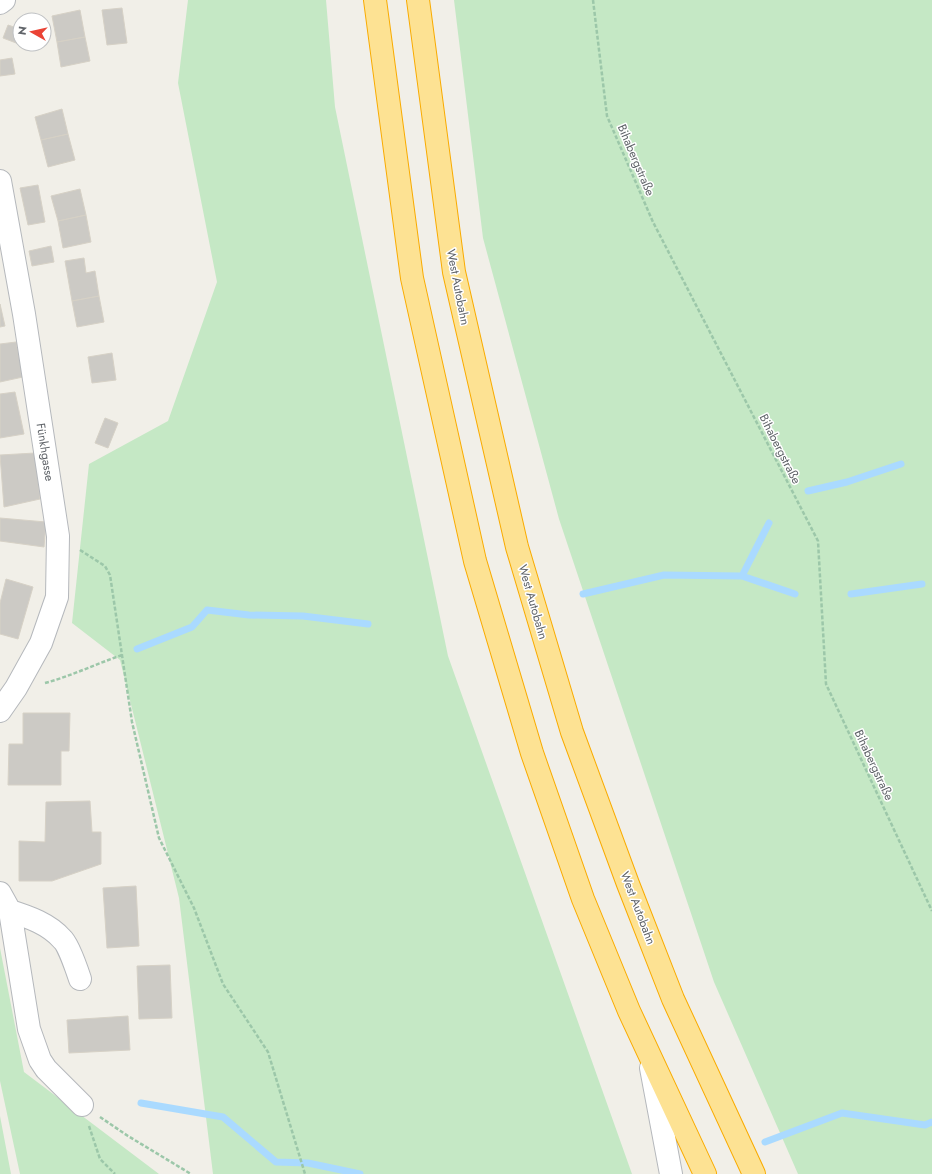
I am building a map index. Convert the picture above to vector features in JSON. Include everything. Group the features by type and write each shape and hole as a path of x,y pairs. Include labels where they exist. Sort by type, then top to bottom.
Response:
{"highway":[{"path":"375,0 412,278 475,561 532,752 583,899 629,1011 705,1174"},
{"name":"West Autobahn","path":"418,0 454,272 517,547 572,732 628,884 673,999 754,1174"}],"street":[{"path":"0,3 4,0"},
{"name":"Fünkhgasse","path":"0,181 24,314 58,536 57,597 41,643 16,688 0,711"},
{"path":"5,902 28,917 45,925 63,940 80,979"},
{"path":"5,902 29,1029 40,1060 46,1069 82,1105"},
{"path":"649,1053 671,1174"}],"path":[{"name":"Bihabergstraße","path":"593,0 607,116 653,222 818,541 826,684 932,911"},
{"path":"58,536 105,566 110,576 132,722 159,838 194,908 223,984 268,1052 305,1174"},
{"path":"16,688 59,679 122,655"},
{"path":"82,1105 100,1159 116,1174"},
{"path":"82,1105 128,1136 192,1174"}],"green space":[{"path":"188,0 326,0 335,107 448,656 632,1174 213,1174 179,898 120,660 72,623 89,464 168,421 217,282 178,83"},
{"path":"454,0 932,0 932,1174 798,1174 714,982 559,519 483,238"},
{"path":"0,948 24,1072 159,1174 20,1174 0,1081"},
{"path":"0,1116 11,1174 0,1174"}],"building":[{"path":"122,8 127,43 107,45 102,10"},
{"path":"80,10 85,37 57,42 52,16"},
{"path":"8,25 12,26 12,41 3,38"},
{"path":"85,37 90,61 61,67 57,42"},
{"path":"12,58 15,74 0,76 0,60"},
{"path":"62,109 68,134 41,140 35,117"},
{"path":"68,134 75,160 48,167 41,140"},
{"path":"38,185 45,222 28,225 20,188"},
{"path":"80,189 86,215 58,221 51,196"},
{"path":"86,215 91,242 63,248 58,221"},
{"path":"51,246 54,262 32,266 29,251"},
{"path":"84,258 86,273 95,271 99,296 72,301 65,261"},
{"path":"99,296 104,322 77,327 72,301"},
{"path":"0,304 5,326 0,327"},
{"path":"16,342 23,377 0,382 0,344"},
{"path":"112,353 116,380 92,383 88,357"},
{"path":"15,392 24,434 0,438 0,394"},
{"path":"105,418 118,423 108,448 95,443"},
{"path":"35,453 40,499 4,507 0,455"},
{"path":"0,518 46,522 44,547 0,541"},
{"path":"6,579 33,587 18,639 0,634 0,603"},
{"path":"23,713 70,713 69,751 61,751 61,785 8,785 9,744 23,744"},
{"path":"90,801 92,832 101,832 101,864 52,881 19,881 19,841 45,842 46,802"},
{"path":"136,886 139,946 107,948 103,888"},
{"path":"170,965 172,1018 139,1019 137,966"},
{"path":"128,1016 130,1050 69,1053 67,1020"}],"waterway":[{"path":"808,491 847,482 901,464"},
{"path":"742,576 769,523"},
{"path":"583,594 664,575 742,576 795,594"},
{"path":"851,594 922,584"},
{"path":"137,649 192,627 207,610 249,615 303,616 368,624"},
{"path":"141,1103 223,1117 276,1162 308,1163 360,1174"},
{"path":"765,1142 842,1113 925,1125 932,1122"}]}
